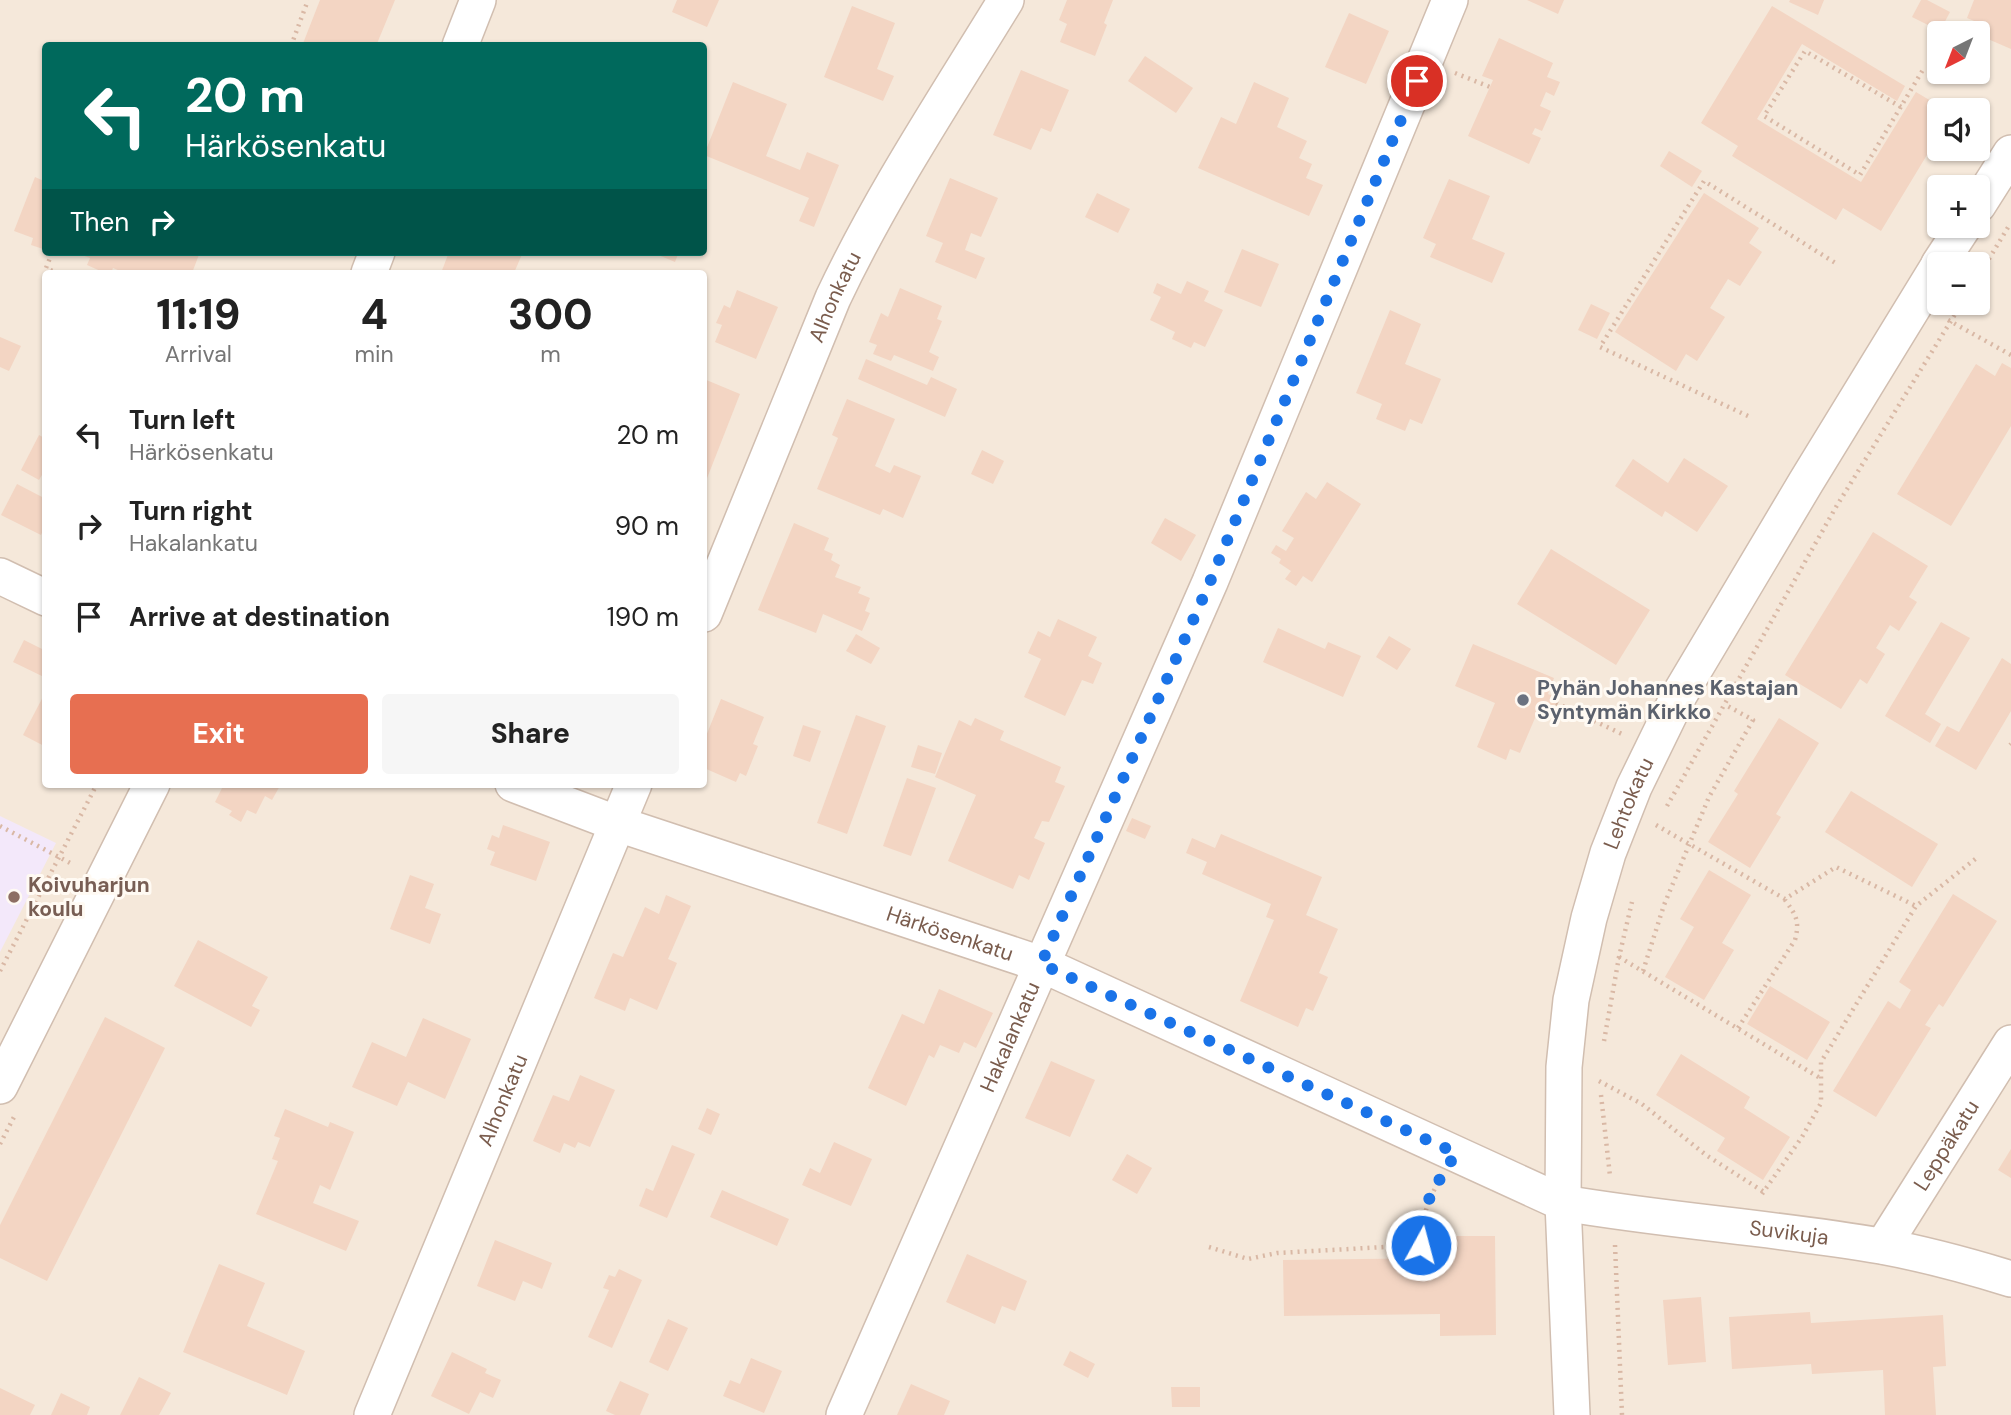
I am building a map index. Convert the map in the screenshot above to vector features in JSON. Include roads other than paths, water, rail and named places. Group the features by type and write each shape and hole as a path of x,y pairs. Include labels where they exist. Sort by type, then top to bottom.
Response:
{"street":[{"path":"462,42 478,0"},
{"name":"Alhonkatu","path":"707,607 850,261 896,178 1006,0"},
{"name":"Hakalankatu","path":"844,1415 1210,582 1450,0"},
{"path":"1990,186 2011,153"},
{"name":"Lehtokatu","path":"1573,1415 1563,1203 1564,1067 1571,1000 1608,853 1634,787 1678,697 1927,283"},
{"path":"0,576 42,596"},
{"path":"0,1086 150,788"},
{"name":"Härkösenkatu","path":"524,788 618,824 1041,964 1563,1203"},
{"name":"Alhonkatu","path":"372,1415 632,788"},
{"name":"Leppäkatu","path":"1882,1246 2011,1043"},
{"name":"Suvikuja","path":"1563,1203 1882,1246 2011,1279"}],"place":[{"name":"Pyhän Johannes Kastajan Syntymän Kirkko","path":"1523,700"},
{"name":"Koivuharjun koulu","path":"14,897"}]}
